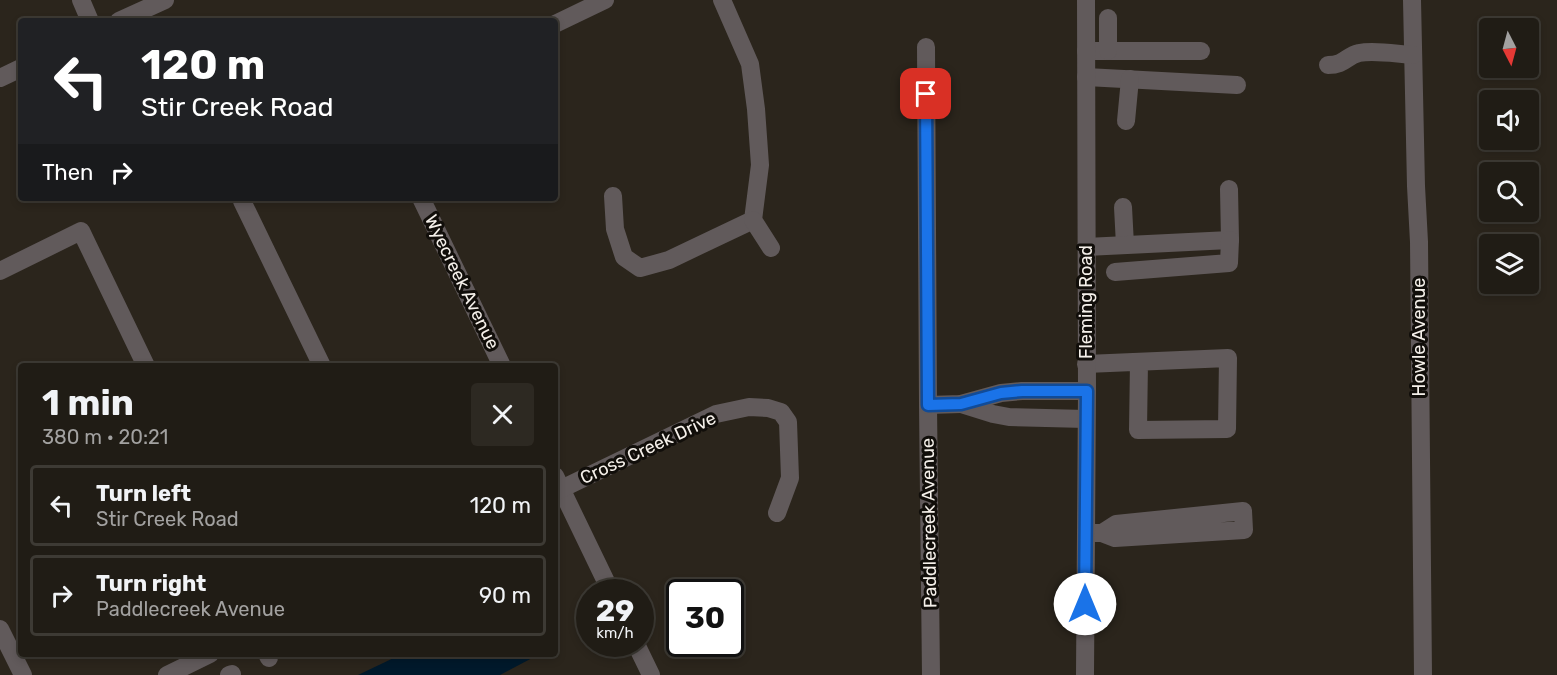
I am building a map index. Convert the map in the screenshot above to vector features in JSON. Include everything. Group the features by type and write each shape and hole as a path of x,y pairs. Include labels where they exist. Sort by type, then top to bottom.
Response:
{"street":[{"path":"81,0 89,18"},
{"path":"126,18 165,0"},
{"path":"558,23 605,0"},
{"path":"722,0 750,64 760,165 753,220 771,248"},
{"name":"Fleming Road","path":"1085,675 1094,533 1086,419 1086,0"},
{"name":"Howle Avenue","path":"1412,0 1419,242 1423,675"},
{"path":"1108,18 1108,51"},
{"name":"Paddlecreek Avenue","path":"926,46 931,675"},
{"path":"1086,51 1201,51"},
{"path":"1328,65 1337,65 1355,54 1367,52 1413,55"},
{"path":"0,78 18,69"},
{"path":"1086,77 1237,85"},
{"path":"1126,121 1130,79"},
{"path":"1115,272 1229,263 1229,189"},
{"path":"613,196 615,229 624,257 640,268 669,260 753,220"},
{"path":"242,201 321,363"},
{"name":"Wyecreek Avenue","path":"422,201 501,363"},
{"path":"1123,207 1125,245"},
{"path":"0,271 81,231 145,363"},
{"path":"1086,247 1230,240"},
{"path":"1086,364 1228,358 1227,429 1138,430 1139,362"},
{"path":"928,405 961,404 1001,393 1022,391 1087,391"},
{"path":"961,404 1010,417 1086,419"},
{"name":"Cross Creek Drive","path":"558,486 716,414 749,407 768,408 781,412 788,422 790,478 777,513"},
{"path":"558,488 604,579"},
{"path":"1243,511 1244,530 1115,538 1094,533 1116,524 1243,511"},
{"path":"0,629 22,675"},
{"path":"167,675 191,670 206,657"},
{"path":"642,657 651,675"}],"water":[{"path":"396,657 534,657 500,675 358,675"}],"route":[{"path":"926,94 928,405 961,404 1001,393 1022,391 1087,391 1085,604"}]}
